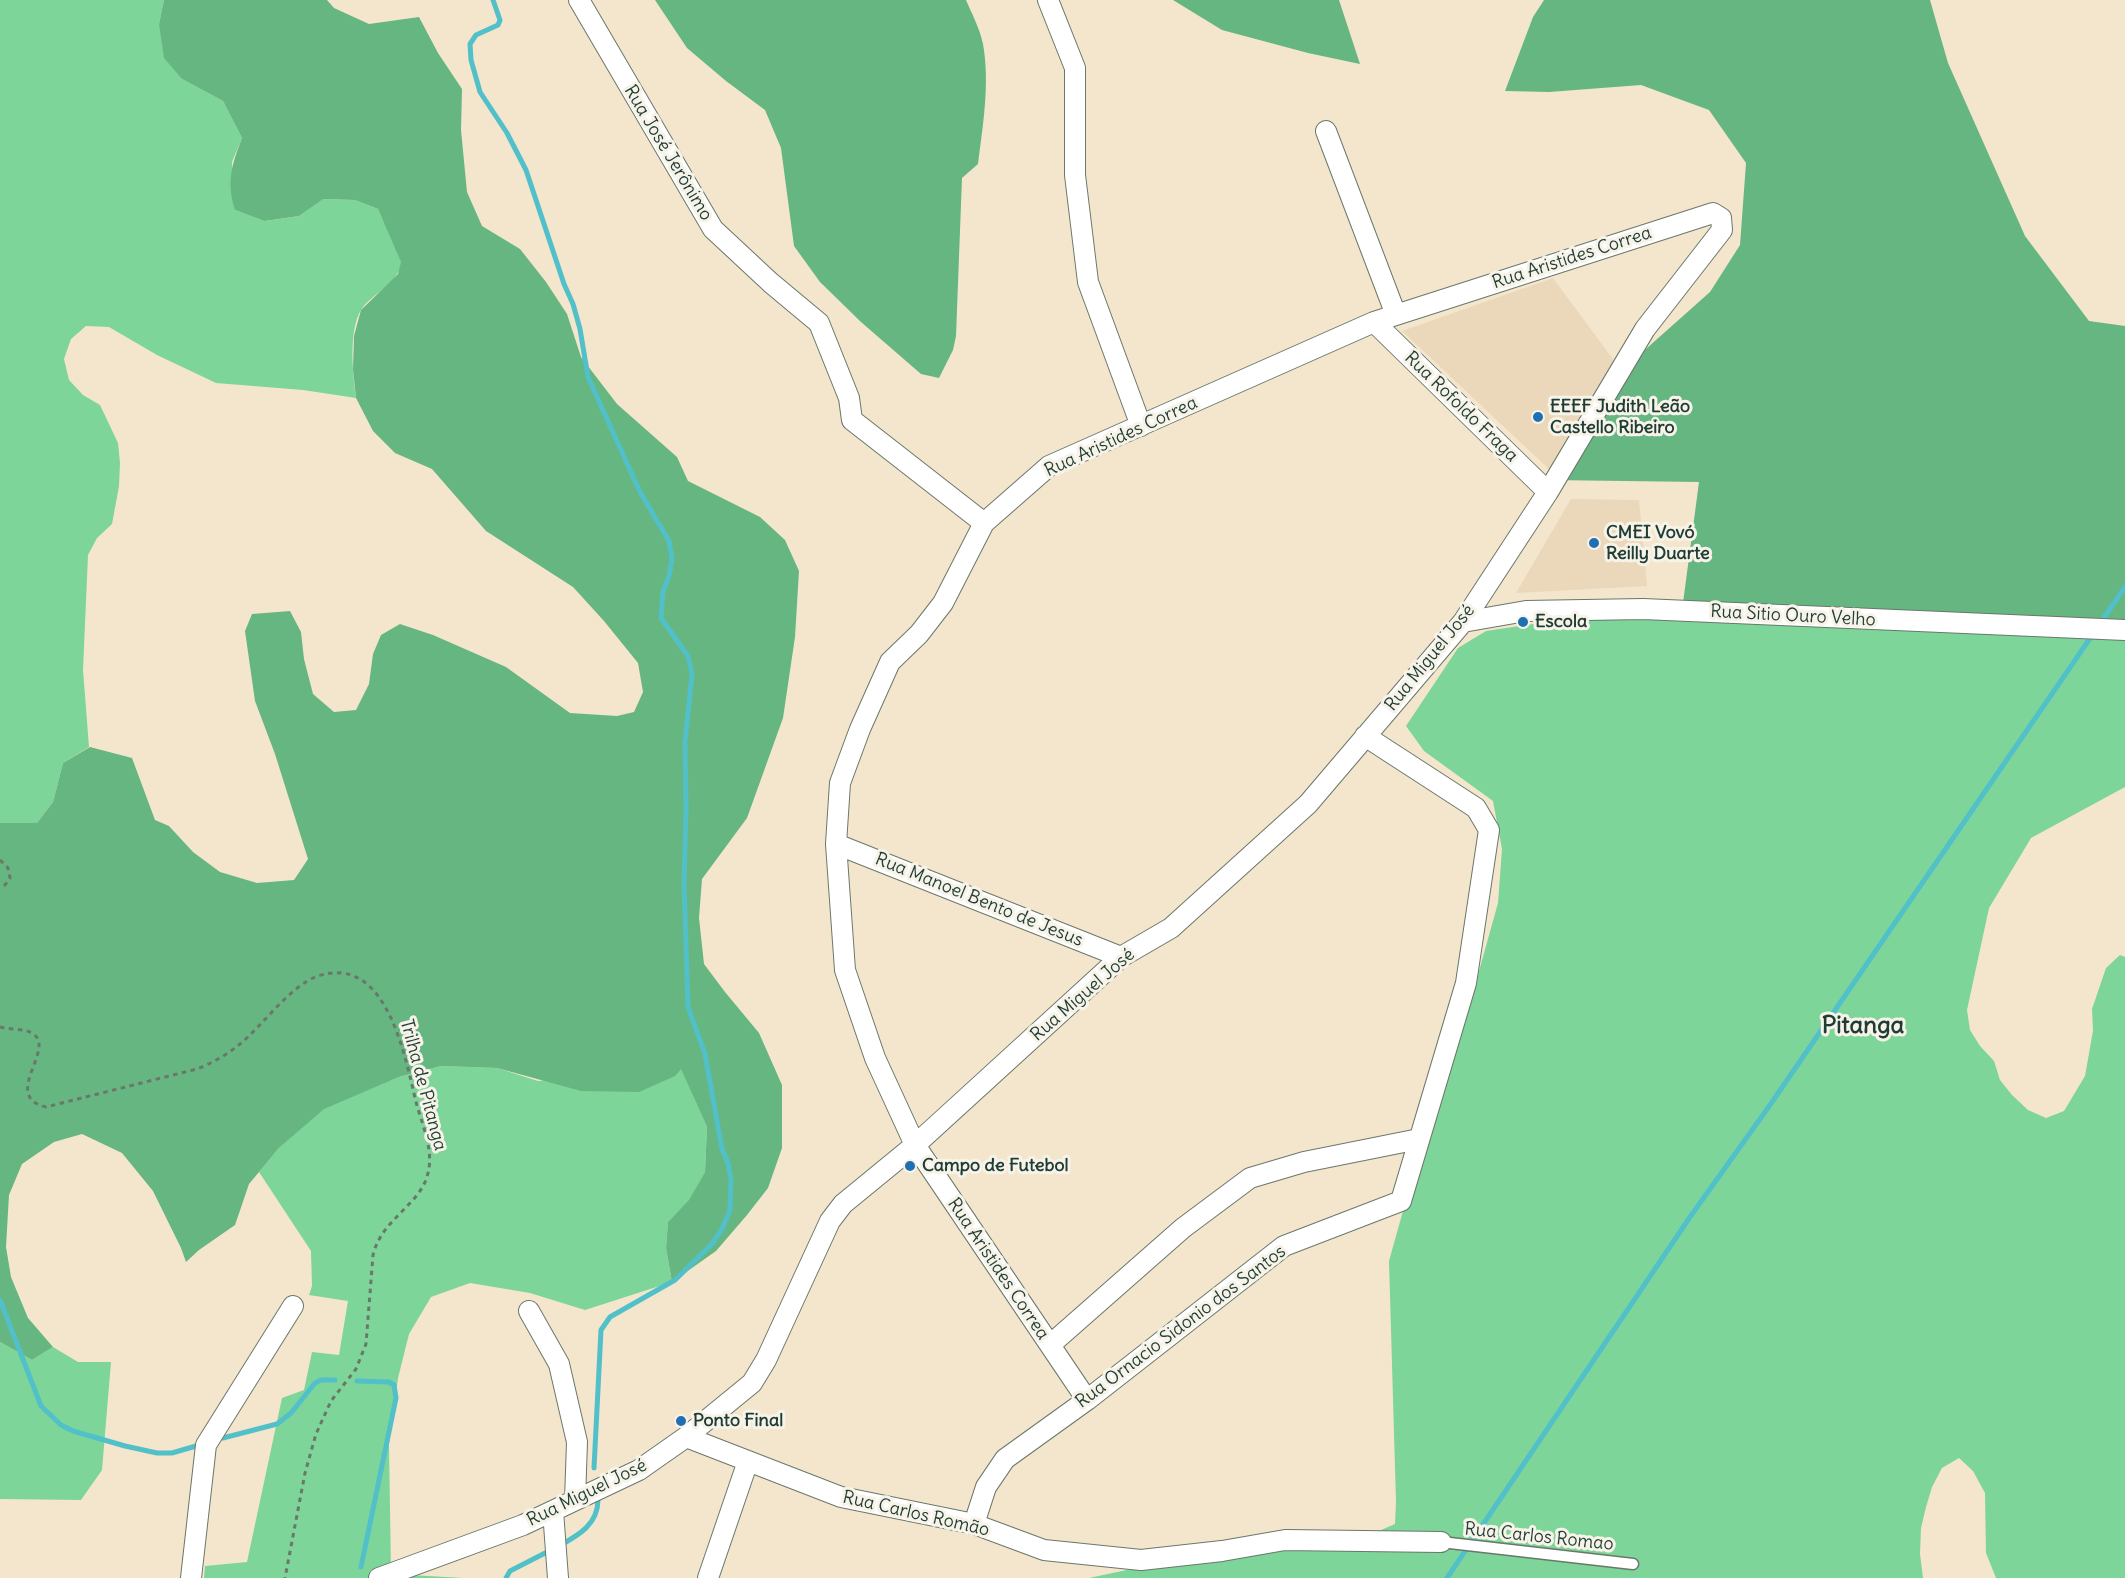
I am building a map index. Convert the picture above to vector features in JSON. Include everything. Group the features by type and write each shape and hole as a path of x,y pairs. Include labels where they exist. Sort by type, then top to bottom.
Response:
{"street":[{"name":"Rua José Jerônimo","path":"579,0 713,229 771,283 819,323 849,398 852,420 984,523"},
{"path":"1048,0 1075,68 1075,175 1088,282 1141,426"},
{"path":"1326,131 1396,315"},
{"name":"Rua Aristides Correa","path":"1087,1400 915,1145 875,1058 845,970 836,844 840,783 860,729 890,662 919,634 943,603 984,523 1049,466 1374,322 1713,213 1721,218"},
{"name":"Rua Miguel José","path":"379,1578 523,1525 639,1470 686,1437 752,1383 766,1360 830,1221 843,1204 915,1145 1122,957 1171,928 1308,804 1462,622 1548,492 1645,329 1722,230 1721,218"},
{"name":"Rua Rofoldo Fraga","path":"1374,322 1548,492"},
{"name":"Rua Sitio Ouro Velho","path":"1462,622 1526,611 1643,609 2125,630"},
{"name":"Rua Ornacio Sidonio dos Santos","path":"974,1524 986,1487 1005,1459 1087,1400 1284,1246 1401,1201 1466,984 1489,830 1476,808 1365,736"},
{"name":"Rua Manoel Bento de Jesus","path":"836,844 1122,957"},
{"path":"1050,1345 1183,1228 1250,1178 1304,1162 1419,1139"},
{"path":"191,1578 206,1445 293,1306"},
{"path":"529,1311 560,1364 577,1442 575,1500"},
{"name":"Rua Carlos Romão","path":"686,1437 841,1497 974,1524 1044,1550 1141,1560 1222,1551 1285,1540 1441,1542"},
{"path":"708,1578 748,1461"},
{"path":"553,1511 558,1578"}],"lane":[{"name":"Rua Carlos Romao","path":"1441,1542 1633,1563"}],"path":[{"path":"0,860 8,868 10,878 5,885 0,887"},
{"name":"Trilha de Pitanga","path":"0,1027 27,1031 36,1035 39,1051 26,1084 34,1102 46,1107 209,1064 241,1044 299,986 319,975 342,973 363,980 371,987 392,1020 400,1041 428,1149 430,1166 420,1190 388,1224 376,1244 372,1265 366,1344 356,1369 331,1401 316,1434 305,1473 285,1578"}],"shaded area":[{"name":"EEEF Judith Leão Castello Ribeiro","path":"1553,278 1615,362 1552,472 1402,331"},
{"name":"CMEI Vovó Reilly Duarte","path":"1571,499 1639,500 1647,586 1516,593"}],"green space":[{"path":"0,0 164,0 159,24 182,79 223,101 242,138 232,162 235,210 266,221 299,216 322,199 355,200 378,209 401,261 397,275 365,304 357,319 352,353 356,398 303,390 216,383 157,355 109,327 86,326 71,339 64,359 69,380 83,395 100,405 118,443 119,486 112,524 97,538 88,555 83,670 89,747 63,763 53,802 37,823 0,823"},
{"path":"164,0 327,0 334,8 369,24 419,17 438,53 462,89 461,130 467,192 482,226 520,249 546,282 567,314 581,357 617,404 677,457 688,481 760,517 785,540 799,571 795,637 783,718 747,818 702,879 699,918 704,964 759,1033 782,1085 782,1148 768,1188 747,1215 716,1251 672,1282 666,1248 668,1222 689,1200 705,1172 707,1127 681,1069 675,1076 639,1092 581,1091 497,1068 441,1066 399,1077 324,1109 279,1148 249,1184 235,1225 186,1262 153,1191 122,1153 82,1134 54,1142 22,1164 9,1195 6,1247 11,1277 28,1318 53,1347 32,1360 0,1342 0,823 37,823 53,802 63,763 90,747 132,758 155,820 169,826 193,852 220,872 257,883 294,880 308,859 275,754 255,701 245,631 252,614 290,611 301,632 304,659 313,694 334,712 356,710 369,684 373,654 381,635 400,624 433,635 506,667 570,713 617,716 634,712 643,692 638,663 573,587 486,531 432,469 395,453 373,431 356,398 353,369 354,336 361,310 398,274 401,262 378,209 355,200 323,199 299,216 265,221 235,210 231,191 231,173 242,138 223,101 182,79 164,58 159,24"},
{"path":"655,0 966,0 983,44 986,74 985,104 978,164 962,178 956,336 953,350 939,378 921,374 861,322 820,282 794,246 781,148 765,110 687,48"},
{"path":"1173,0 1339,0 1360,64 1222,30"},
{"path":"1544,0 1930,0 1948,63 2025,236 2089,321 2125,326 2125,626 1681,618 1699,482 1549,480 1638,356 1710,292 1740,245 1746,163 1709,110 1641,85 1549,92 1505,91 1533,17"},
{"path":"1580,617 2125,626 2125,787 2031,838 1989,908 1967,1010 1970,1030 1980,1046 1994,1061 2000,1080 2028,1110 2046,1118 2064,1111 2085,1076 2093,1031 2092,1009 2106,968 2120,955 2125,957 2125,1578 1996,1578 1986,1553 1985,1493 1973,1471 1959,1458 1942,1468 1932,1487 1926,1507 1921,1528 1920,1554 1923,1578 1089,1578 1229,1552 1344,1546 1395,1524 1389,1261 1422,1143 1462,1032 1498,903 1502,849 1493,801 1424,751 1406,726 1458,648 1486,631"},
{"path":"441,1066 497,1068 538,1081 681,1068 707,1127 705,1172 689,1201 668,1222 666,1248 672,1282 585,1310 530,1293 470,1283 431,1297 409,1334 398,1378 389,1444 391,1574 464,1578 204,1578 205,1566 247,1562 282,1398 304,1390 312,1352 339,1355 348,1301 309,1295 312,1286 311,1251 259,1172 279,1148 324,1108 399,1077"},
{"path":"0,1342 32,1360 53,1347 78,1362 111,1362 102,1470 81,1500 0,1499"}],"waterway":[{"path":"493,0 500,20 498,25 476,35 470,44 471,60 480,92 507,133 526,170 564,284 573,304 580,329 588,377 640,492 669,541 672,559 663,592 661,618 688,656 692,674 685,742 684,884 688,1007 705,1054 722,1149 728,1163 731,1180 730,1210 722,1229 712,1244 675,1280 610,1317 601,1330 594,1468"},
{"path":"2101,622 2125,587"},
{"path":"1447,1578 1690,1217 1770,1105 2093,634"},
{"path":"0,1300 41,1406 61,1425 73,1431 157,1453 172,1453 196,1446"},
{"path":"223,1438 277,1424 291,1413 315,1383 321,1380 335,1380"},
{"path":"357,1381 389,1382 394,1385 396,1398 361,1567"},
{"path":"559,1546 586,1528 595,1516 598,1500"},
{"path":"506,1578 510,1571 551,1550"}],"place":[{"name":"EEEF Judith Leão Castello Ribeiro","path":"1538,417"},
{"name":"CMEI Vovó Reilly Duarte","path":"1594,543"},
{"name":"Escola","path":"1523,622"},
{"name":"Campo de Futebol","path":"910,1166"},
{"name":"Ponto Final","path":"681,1421"}],"district":[{"name":"Pitanga","path":"1863,1026"}]}
